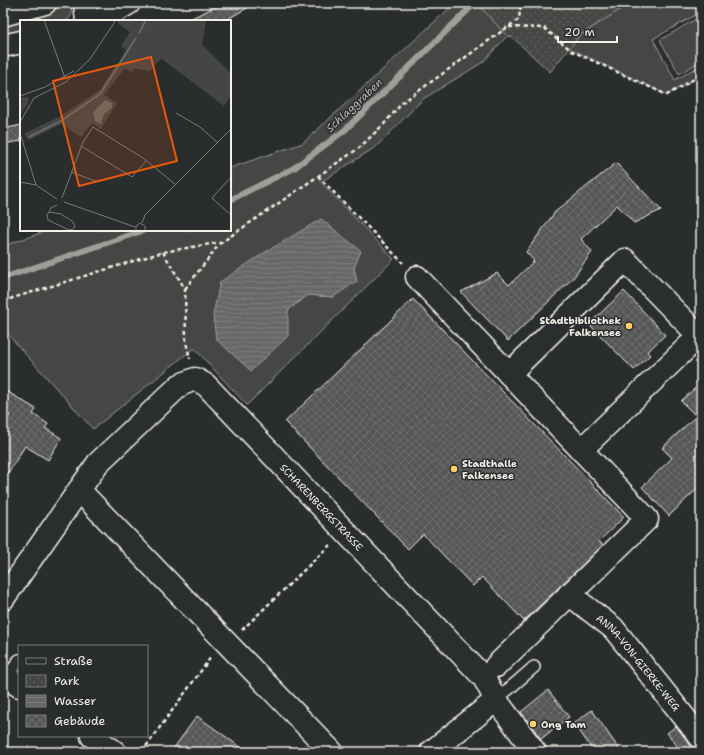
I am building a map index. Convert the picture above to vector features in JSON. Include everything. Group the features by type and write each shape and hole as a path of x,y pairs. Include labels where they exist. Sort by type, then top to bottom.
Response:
{"street":[{"path":"3,14 45,3"},
{"path":"85,3 87,20"},
{"path":"101,20 129,3"},
{"path":"3,46 20,42"},
{"path":"509,374 625,260 700,337 581,450"},
{"path":"417,277 647,519 496,666"},
{"path":"3,599 98,463 180,385 195,379"},
{"name":"SCHARENBERGSTRASSE","path":"195,379 206,385 484,678 496,700 535,752"},
{"path":"78,490 332,752"},
{"name":"ANNA-VON-GIERKE-WEG","path":"569,594 613,628 701,738"},
{"path":"431,752 496,700"},
{"path":"93,737 115,752"}],"lane":[{"path":"10,680 18,662"},
{"path":"496,700 534,667"}],"path":[{"path":"185,290 222,242 359,148 384,124 403,102 519,19 521,3"},
{"path":"509,27 544,28 572,51 667,95 701,75"},
{"path":"318,176 417,277"},
{"path":"3,301 163,252 222,242"},
{"path":"163,252 185,290 186,342 195,379"},
{"path":"142,752 216,651 237,635 344,531"}],"green space":[{"path":"455,3 477,3 507,36 483,62 423,99 377,146 321,182 394,259 247,405 194,348 93,429 3,329 3,246 46,231 231,231 231,168 303,143","holes":["321,219 354,268 356,281 333,297 308,295 287,311"]},
{"path":"477,3 630,3 579,36 550,72 512,37 507,36"},
{"path":"630,3 701,3 701,12 653,39 675,80 701,65 701,75 667,95 569,48 579,36"},
{"path":"64,6 71,7 72,13 69,19 20,20 20,33 3,38 3,23"},
{"path":"701,16 701,61 679,74 660,40"}],"water":[{"path":"321,219 361,251 354,268 357,281 333,297 308,295 288,310 288,336 251,371 216,339 213,315 220,282 264,253"}],"building":[{"path":"224,3 256,3 226,20 187,20"},
{"path":"20,125 20,141 3,144 3,129"},
{"path":"616,163 661,210 634,223 617,205 581,239 592,252 573,278 508,341 461,292 497,273 509,285 534,261 526,252 555,212"},
{"path":"624,291 665,335 647,352 650,355 634,370 589,324"},
{"name":"Stadthalle Falkensee","path":"413,299 624,517 599,541 603,545 524,621 482,577 473,586 423,534 408,549 285,422"},
{"path":"701,383 701,485 669,516 642,487 672,458 662,448 696,416 681,401"},
{"path":"3,389 36,409 33,414 48,424 45,428 61,438 48,460 25,446 3,481 3,426 10,415 3,411"},
{"path":"548,690 569,717 541,739 521,712"},
{"path":"592,710 621,752 594,752 574,723"},
{"path":"197,716 247,752 171,752"},
{"path":"676,726 691,746 700,750 701,752 682,752 667,733"}],"waterway":[{"name":"Schlaggraben","path":"231,200 294,168 345,130 475,3"},
{"name":"Schlaggraben","path":"3,278 142,231"}],"place":[{"name":"Stadtbibliothek Falkensee","path":"629,326"},
{"name":"Stadthalle Falkensee","path":"454,469"},
{"name":"Ong Tam","path":"533,724"}]}
